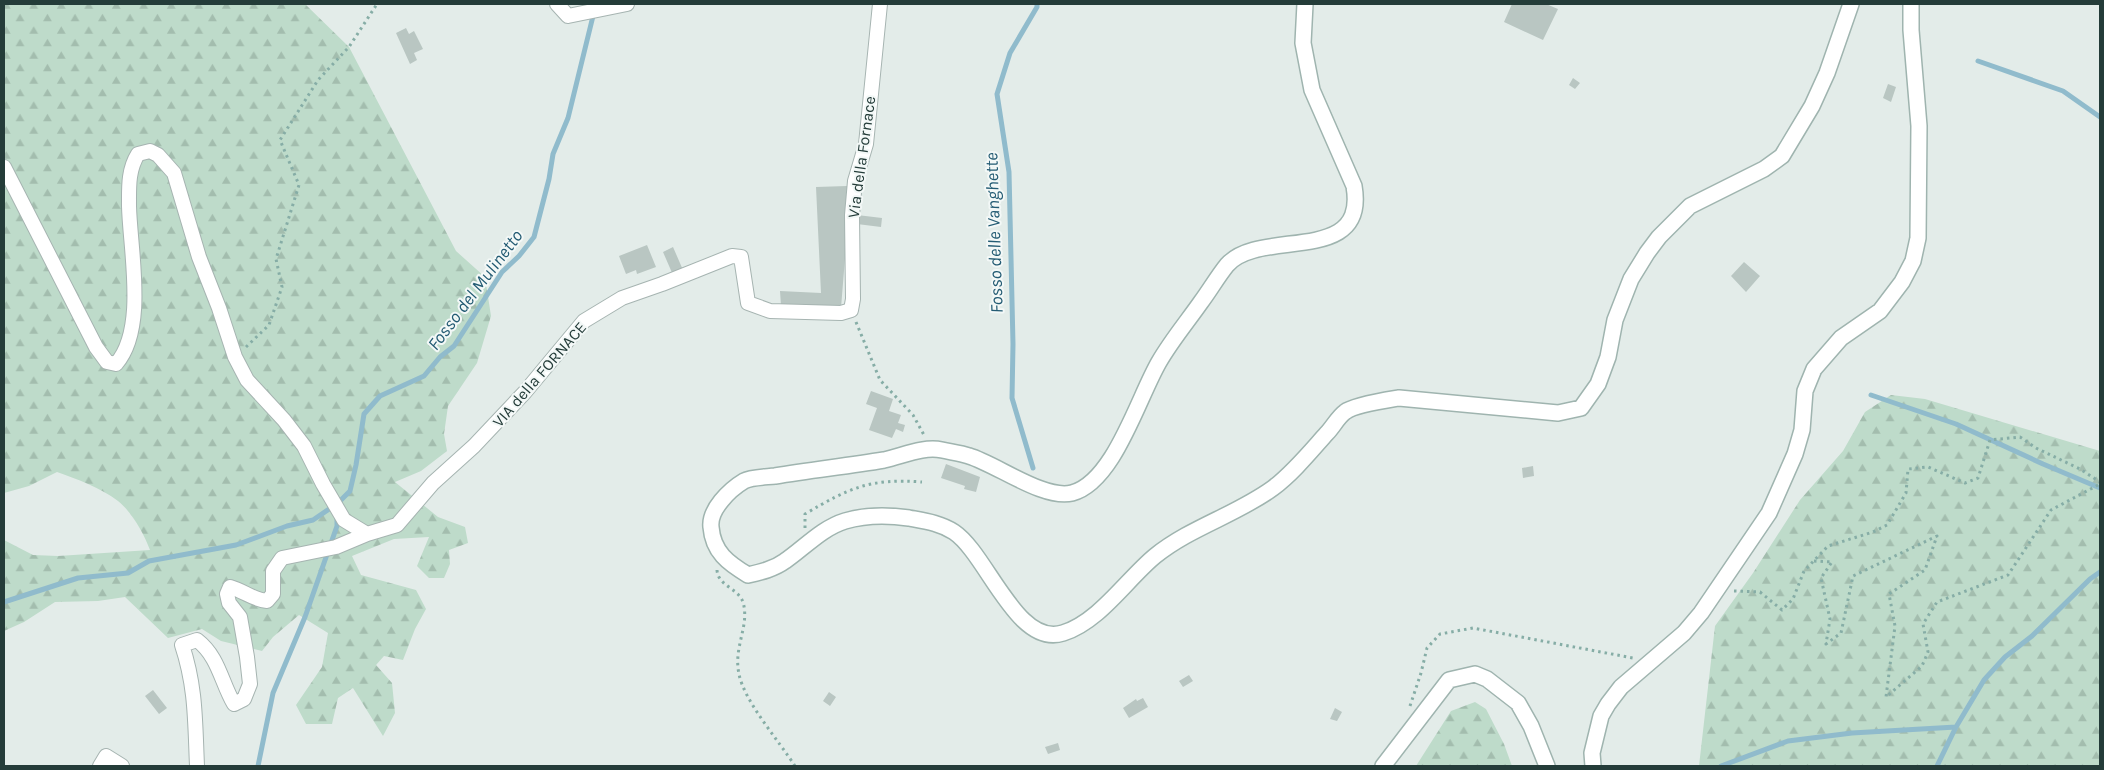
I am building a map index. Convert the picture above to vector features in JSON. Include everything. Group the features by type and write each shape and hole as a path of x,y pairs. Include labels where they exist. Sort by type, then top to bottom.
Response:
{"main road":[{"path":"1305,4 1303,44 1312,90 1354,186 1356,201 1352,218 1338,233 1326,238 1248,252 1229,263 1160,361 1144,389 1116,450 1104,470 1089,486 1070,493 1052,491 1027,483 970,456 932,448 887,459 745,480 717,504 710,522 711,538 718,552 729,564 748,575 763,572 784,562 807,543 844,521 872,516 902,517 933,522 955,533 975,553 1023,620 1038,631 1050,635 1064,633 1086,620 1105,605 1155,556 1177,540 1240,509 1274,487 1300,463 1345,411 1399,398 1558,413 1581,408 1598,384 1608,357 1615,320 1631,279 1647,253 1659,236 1690,206 1714,196 1764,170 1782,156 1812,106 1827,73 1851,4"},
{"path":"1593,766 1592,753 1601,716 1608,704 1621,687 1684,633 1716,590 1768,513 1795,454 1802,430 1805,391 1814,369 1841,338 1880,311 1902,282 1913,261 1918,238 1920,126 1910,30 1911,4"},
{"path":"1383,766 1450,680 1475,674 1487,679 1518,703 1547,766"}],"street":[{"path":"557,4 568,16 627,4"},
{"name":"Via della Fornace","path":"851,310 854,299 852,215 855,181 866,144 880,4"},
{"path":"4,168 96,347 107,362 116,364 124,355 131,333 134,313 130,228 131,165 138,154 150,151 158,154 174,173 199,257 219,308 235,358 247,380 284,420 304,446 344,520 367,534"},
{"name":"VIA della FORNACE","path":"197,766 194,699 190,670 182,645 198,640 208,648 217,664 226,691 234,704 244,699 250,684 240,617 229,603 226,594 230,587 244,591 259,600 267,601 273,594 273,571 282,558 336,547 367,534 396,525 432,483 474,446 525,392 584,321 622,298 732,256 740,257 748,304 770,311 841,313 851,310"},
{"path":"100,766 106,756 122,766"}],"path":[{"path":"235,358 268,325 282,287 276,259 299,185 280,140 318,80 349,47 378,4"},
{"path":"851,310 880,380 913,415 932,448"},
{"path":"1716,590 1760,592 1782,610 1793,599 1804,571 1828,546 1873,532 1887,524 1906,493 1908,469 1928,467 1965,483 1978,478 1990,440 2020,437 2036,448 2080,469 2100,483 2051,510 2008,574 1937,602 1923,624 1928,652 1922,666 1886,697 1895,626 1889,594 1924,570 1937,536 1853,576 1841,633 1826,644 1830,619 1821,578 1832,562 1814,561"},
{"path":"807,543 804,523 805,514 839,495 862,485 884,482 922,482"},
{"path":"718,552 717,573 720,580 742,599 745,613 737,651 739,674 745,693 795,766"},
{"path":"1408,710 1422,673 1427,648 1440,634 1473,628 1594,652 1653,661"}],"green space":[{"path":"4,4 305,4 349,47 456,251 485,277 491,316 477,363 448,406 444,434 447,451 421,471 395,482 438,517 465,527 468,543 449,550 450,564 444,578 429,578 417,566 429,537 394,539 352,556 361,575 416,590 426,609 415,629 403,660 384,656 376,665 392,683 395,713 383,736 353,688 338,698 332,724 306,724 296,705 322,667 328,633 299,615 273,637 262,651 221,641 202,629 168,638 125,597 98,601 55,602 24,622 4,631 4,540 33,555 58,556 150,550 128,511 118,501 89,484 57,472 29,486 4,493"},
{"path":"1891,395 1925,399 2100,451 2100,766 1699,766 1715,626 1753,573 1800,500 1843,451 1865,412"},
{"path":"1475,702 1486,709 1504,744 1512,766 1416,766 1451,711"}],"building":[{"path":"1512,4 1546,4 1558,9 1543,40 1504,22"},
{"path":"406,28 409,34 414,31 423,49 414,53 417,60 410,64 396,33"},
{"path":"1573,78 1580,83 1575,89 1569,85"},
{"path":"1888,84 1896,87 1891,102 1883,98"},
{"path":"847,186 846,246 841,308 781,306 780,291 821,293 816,187"},
{"path":"857,215 882,218 881,227 857,224"},
{"path":"647,245 656,267 637,274 636,270 626,274 619,256"},
{"path":"673,247 683,270 673,275 663,252"},
{"path":"1744,262 1760,276 1746,292 1731,276"},
{"path":"871,391 893,399 889,411 901,415 898,423 905,425 903,432 896,429 892,438 869,430 877,408 866,404"},
{"path":"946,464 980,477 976,492 964,489 965,486 941,478"},
{"path":"1533,466 1534,476 1523,478 1522,468"},
{"path":"1189,675 1193,681 1183,687 1179,681"},
{"path":"153,690 167,708 159,714 145,696"},
{"path":"829,692 836,697 830,706 823,701"},
{"path":"1143,698 1148,707 1129,718 1123,708 1136,699 1137,701"},
{"path":"1335,708 1342,712 1337,721 1330,719"},
{"path":"1058,743 1060,750 1048,754 1045,747"}],"waterway":[{"name":"Fosso delle Vanghette","path":"1033,468 1012,398 1013,344 1009,172 997,94 1010,53 1037,4"},
{"name":"Fosso del Mulinetto","path":"4,602 78,578 128,573 149,561 236,545 287,526 313,520 338,503 350,491 364,414 380,396 424,376 440,357 454,346 502,272 519,256 534,237 549,179 553,154 568,118 594,12"},
{"path":"1978,61 2063,91 2100,117"},
{"path":"1871,395 1956,424 2100,488"},
{"path":"258,766 273,693 305,617 337,526 337,516"},
{"path":"1937,766 1956,727 1984,680 2005,657 2032,636 2090,579 2100,572"},
{"path":"1721,766 1788,741 1852,733 1956,727"}]}
